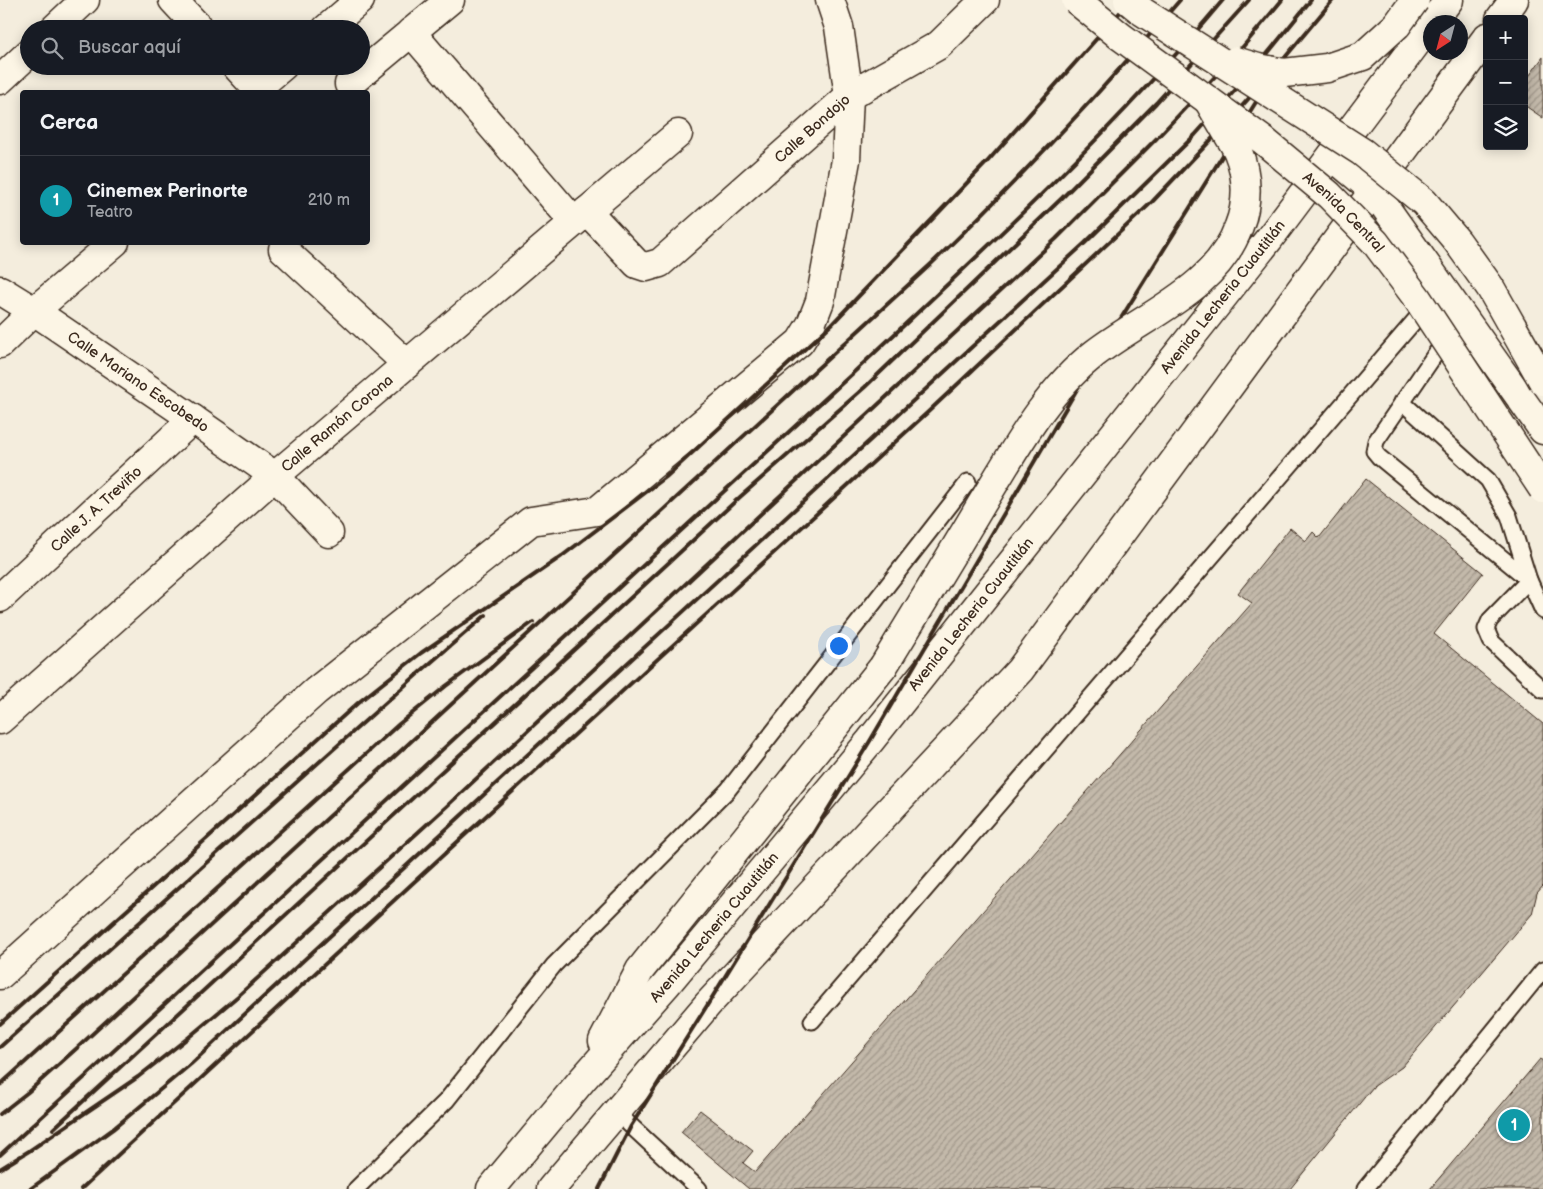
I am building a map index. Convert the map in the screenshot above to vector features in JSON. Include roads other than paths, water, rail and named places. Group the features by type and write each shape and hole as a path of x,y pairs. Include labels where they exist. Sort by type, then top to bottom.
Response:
{"street":[{"path":"64,20 85,0"},
{"path":"173,0 192,20"},
{"path":"337,20 360,0"},
{"path":"370,66 450,0"},
{"path":"0,975 316,691 531,521 597,511 800,342 811,324 820,301 846,160 849,96 839,27 830,0"},
{"name":"Calle Bondojo","path":"581,217 637,264 646,267 660,263 849,96 939,45 986,0"},
{"name":"Avenida Central","path":"1076,0 1120,36 1264,141 1329,195 1375,242 1417,298 1543,489"},
{"path":"1128,0 1201,50 1362,152 1424,202 1457,241 1490,287 1543,381"},
{"path":"1201,50 1258,68 1284,73 1327,68 1363,56 1397,25 1415,0"},
{"name":"Avenida Lecheria Cuautitlán","path":"1438,15 1449,0"},
{"path":"1503,15 1514,0"},
{"path":"410,32 581,217"},
{"name":"Avenida Lecheria Cuautitlán","path":"491,1189 582,1080 666,985 870,741 1269,239 1423,35"},
{"path":"551,1189 708,1004 1020,670 1483,42"},
{"path":"2,74 20,60"},
{"path":"245,75 259,90 274,75"},
{"path":"349,84 360,75"},
{"path":"582,1080 640,970 883,667 1019,443 1054,394 1071,374 1094,354 1198,284 1215,267 1227,251 1239,227 1246,203 1246,183 1238,152 1208,100"},
{"name":"Calle Ramón Corona","path":"0,720 274,476 678,134"},
{"path":"1332,156 1373,190 1543,430"},
{"path":"0,344 34,311 111,245"},
{"path":"283,250 407,364"},
{"name":"Calle Mariano Escobedo","path":"0,290 34,311 274,476 329,532"},
{"name":"Calle J. A. Treviño","path":"0,598 193,419"}],"lane":[{"path":"812,1021 1443,288"},
{"path":"1462,315 1376,441 1374,451 1378,457 1529,580"},
{"path":"1402,402 1488,480 1509,516 1529,580 1543,611"},
{"path":"356,1189 446,1101 554,965 728,790 968,482"},
{"path":"1529,580 1490,620 1486,630 1491,641 1543,690"},
{"path":"1365,1189 1543,970"},
{"path":"616,1112 699,1189"}],"railway":[{"path":"0,1024 359,702 421,653 562,556 666,477 832,324 987,162 1131,0"},
{"path":"0,1114 28,1092 77,1048 930,265 1058,136 1180,0"},
{"path":"0,1155 948,284 1090,146 1180,50 1223,0"},
{"path":"53,1129 740,497 865,387 1062,198 1156,103 1249,0"},
{"path":"0,1169 138,1077 189,1037 238,996 447,806 1056,239 1157,138 1241,49 1282,0"},
{"path":"30,1189 113,1129 191,1064 1085,243 1195,135 1263,59 1311,0"},
{"path":"81,1189 928,412 1152,202 1226,124 1333,0"},
{"path":"599,1189 631,1126 870,741 1083,379 1266,86"},
{"path":"0,1047 486,615"},
{"path":"0,1085 399,724 446,686 533,622"}],"place":[{"name":"Cinemex Perinorte","path":"1514,1125"}]}
